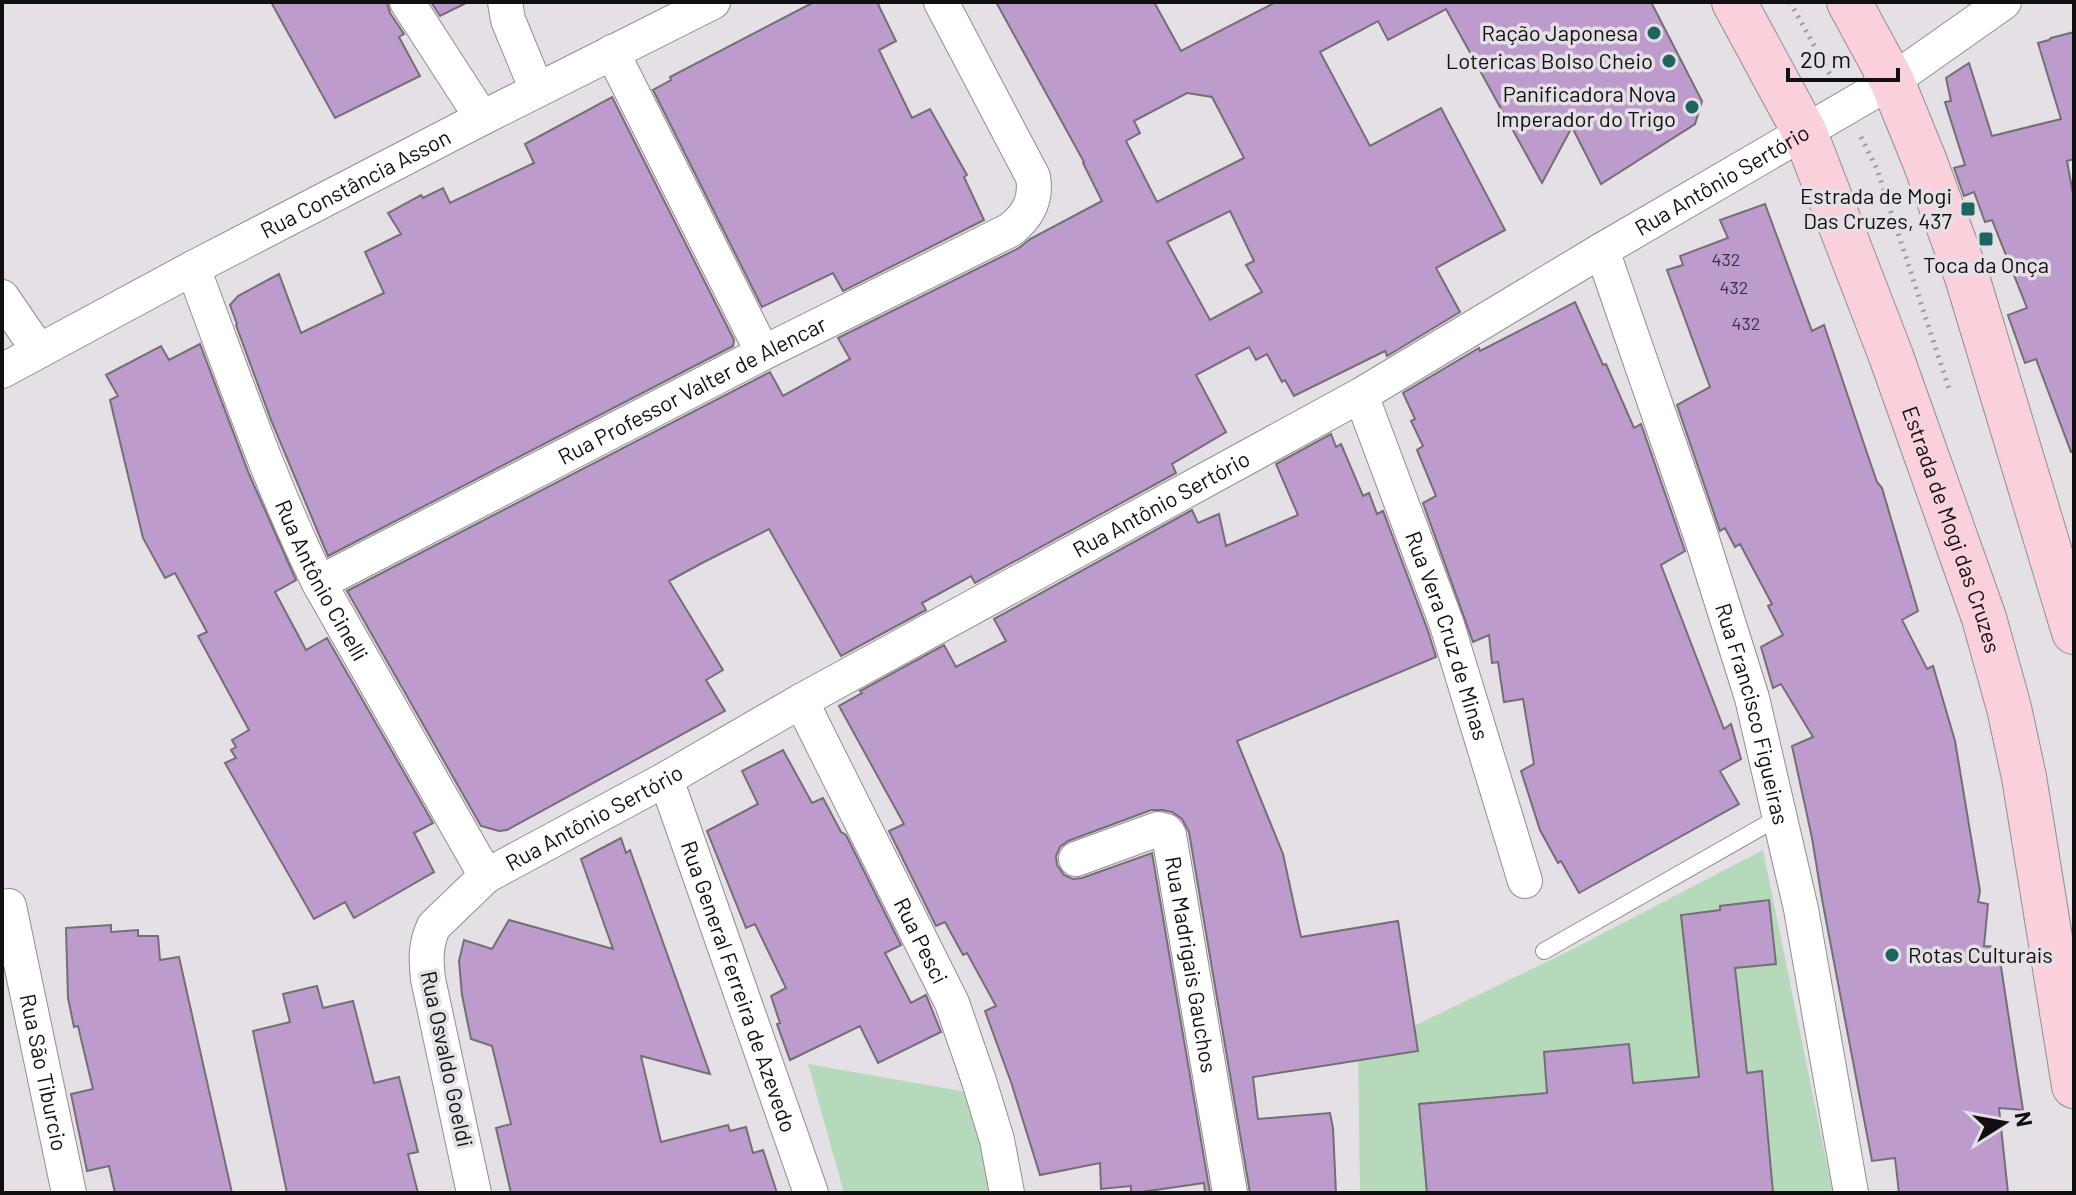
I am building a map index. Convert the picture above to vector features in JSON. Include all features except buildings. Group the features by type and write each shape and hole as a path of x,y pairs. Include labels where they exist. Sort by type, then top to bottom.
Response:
{"main road":[{"name":"Estrada de Mogi das Cruzes","path":"1734,2 1805,133 1891,356 1984,618 2024,777 2074,1086"},
{"path":"1849,2 1892,81 1967,277 2074,632"}],"street":[{"path":"407,2 482,118"},
{"path":"505,2 508,20 537,90"},
{"name":"Rua Constância Asson","path":"2,371 482,118 713,2"},
{"name":"Rua Professor Valter de Alencar","path":"319,583 763,353 1010,230 1032,205 1033,177 941,2"},
{"name":"Rua Antônio Sertório","path":"434,926 486,876 1361,395 1892,81 2004,2"},
{"path":"612,52 763,353"},
{"name":"Rua Francisco Figueiras","path":"1602,250 1701,536 1752,698 1801,909 1851,1193"},
{"name":"Rua Antônio Cinelli","path":"193,268 270,473 302,548 486,876"},
{"path":"2,297 39,351"},
{"name":"Rua Vera Cruz de Minas","path":"1361,395 1447,625 1525,881"},
{"name":"Rua Pesci","path":"801,701 952,1003 997,1140 1007,1193"},
{"name":"Rua General Ferreira de Azevedo","path":"666,779 811,1193"},
{"name":"Rua Madrigais Gauchos","path":"1076,859 1158,829 1169,835 1230,1193"},
{"name":"Rua São Tiburcio","path":"9,906 69,1193"},
{"name":"Rua Osvaldo Goeldi","path":"434,926 426,954 428,979 474,1193"}],"lane":[{"path":"1544,951 1781,816"}],"green space":[{"path":"1763,850 1831,1193 1360,1193 1358,1053 1569,951"},
{"path":"808,1064 972,1093 991,1193 844,1193"}],"place":[{"name":"Ração Japonesa","path":"1654,33"},
{"name":"Lotericas Bolso Cheio","path":"1669,61"},
{"name":"Panificadora Nova Imperador do Trigo","path":"1692,107"},
{"name":"Estrada de Mogi Das Cruzes, 437","path":"1968,209"},
{"name":"Toca da Onça","path":"1986,239"},
{"name":"Rotas Culturais","path":"1892,955"}]}
